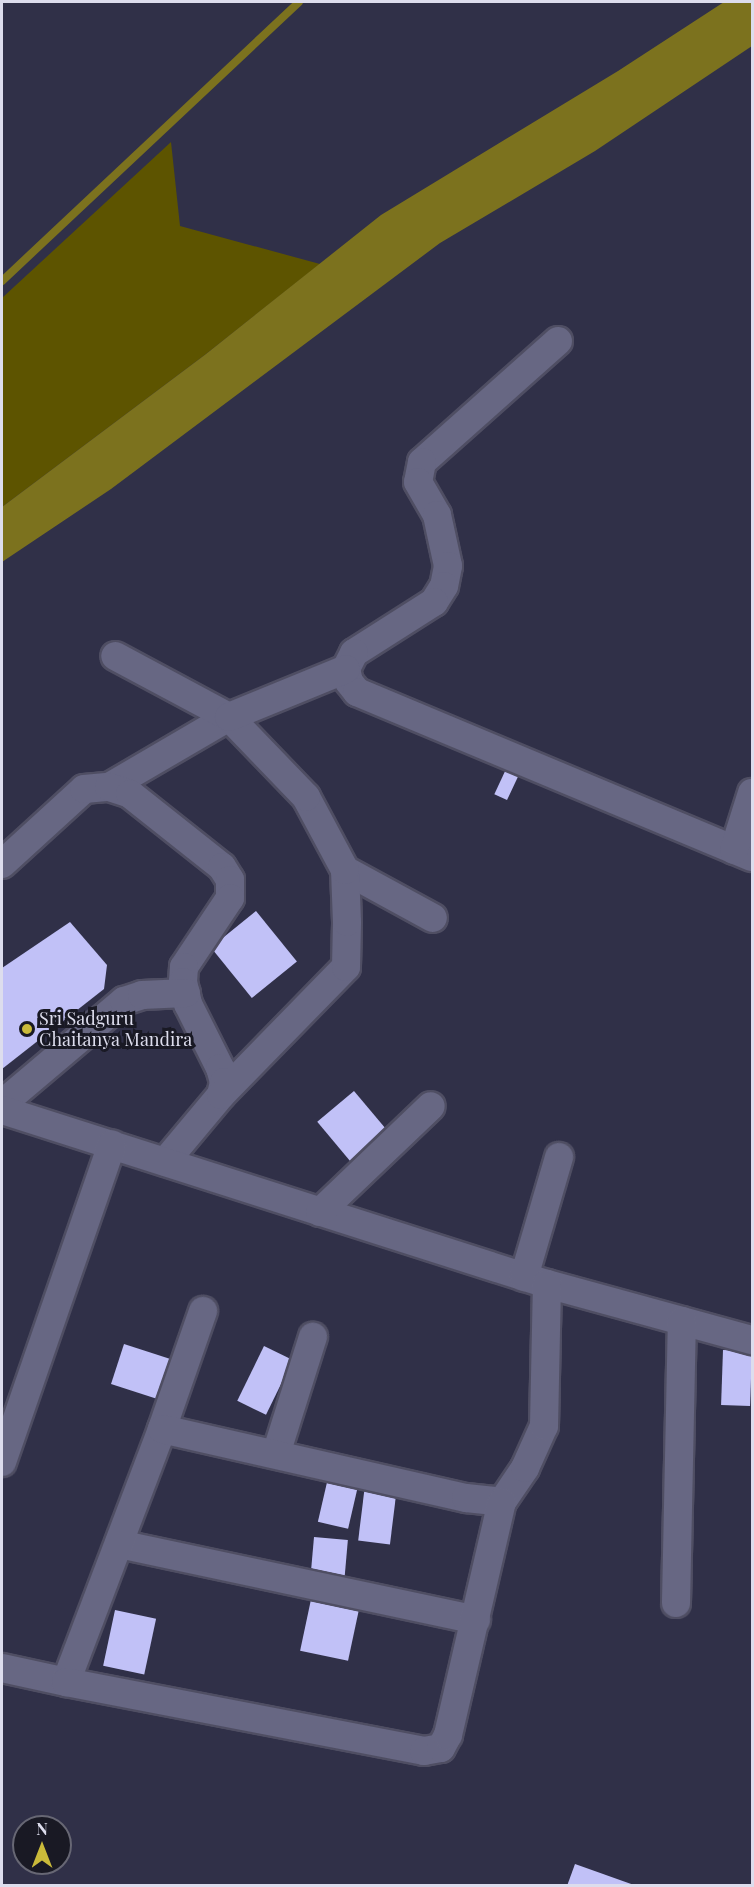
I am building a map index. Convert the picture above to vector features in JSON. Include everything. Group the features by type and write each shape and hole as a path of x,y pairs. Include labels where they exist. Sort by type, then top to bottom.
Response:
{"street":[{"path":"109,787 228,717 346,669 354,653 434,602 444,586 448,566 437,516 418,482 422,462 558,341"},
{"path":"115,656 228,717 306,797 345,870 346,967 221,1095 165,1162"},
{"path":"346,669 357,692 743,854 753,793"},
{"path":"2,864 84,789 109,787 130,794 222,867 230,880 230,898 184,967 186,993 220,1068 224,1082 221,1095"},
{"path":"345,870 433,918"},
{"path":"2,1104 124,1001 142,995 186,993"},
{"path":"320,1212 431,1106"},
{"path":"2,1110 535,1281 753,1340"},
{"path":"2,1462 12,1395 112,1145"},
{"path":"2,1668 424,1751 441,1748 448,1735 502,1502 525,1468 544,1426 535,1281 560,1157"},
{"path":"66,1682 162,1429 203,1311"},
{"path":"676,1603 682,1321"},
{"path":"276,1454 313,1338"},
{"path":"162,1429 466,1498 502,1502"},
{"path":"119,1544 476,1620"}],"shaded area":[{"path":"724,2 752,2 752,46 595,151 440,243 111,489 2,562 2,507 206,354 381,215 618,71"},
{"path":"171,142 180,226 320,264 206,354 2,507 2,298"}],"building":[{"path":"507,767 520,773 507,800 494,794"},
{"path":"256,911 297,962 252,998 211,948"},
{"name":"Sri Sadguru Chaitanya Mandira","path":"70,922 107,965 104,989 2,1069 2,968"},
{"path":"354,1091 389,1132 352,1163 317,1122"},
{"path":"124,1344 173,1360 160,1400 111,1384"},
{"path":"264,1346 293,1360 266,1415 237,1401"},
{"path":"723,1350 752,1351 750,1406 721,1405"},
{"path":"328,1478 358,1485 348,1529 318,1522"},
{"path":"365,1485 397,1489 390,1544 358,1541"},
{"path":"314,1537 348,1540 344,1580 311,1577"},
{"path":"313,1590 361,1600 348,1661 300,1651"},
{"path":"115,1610 156,1619 144,1674 103,1666"},
{"path":"575,1864 634,1885 567,1886"}],"waterway":[{"path":"2,281 299,2"}],"place":[{"name":"Sri Sadguru Chaitanya Mandira","path":"27,1029"}]}
